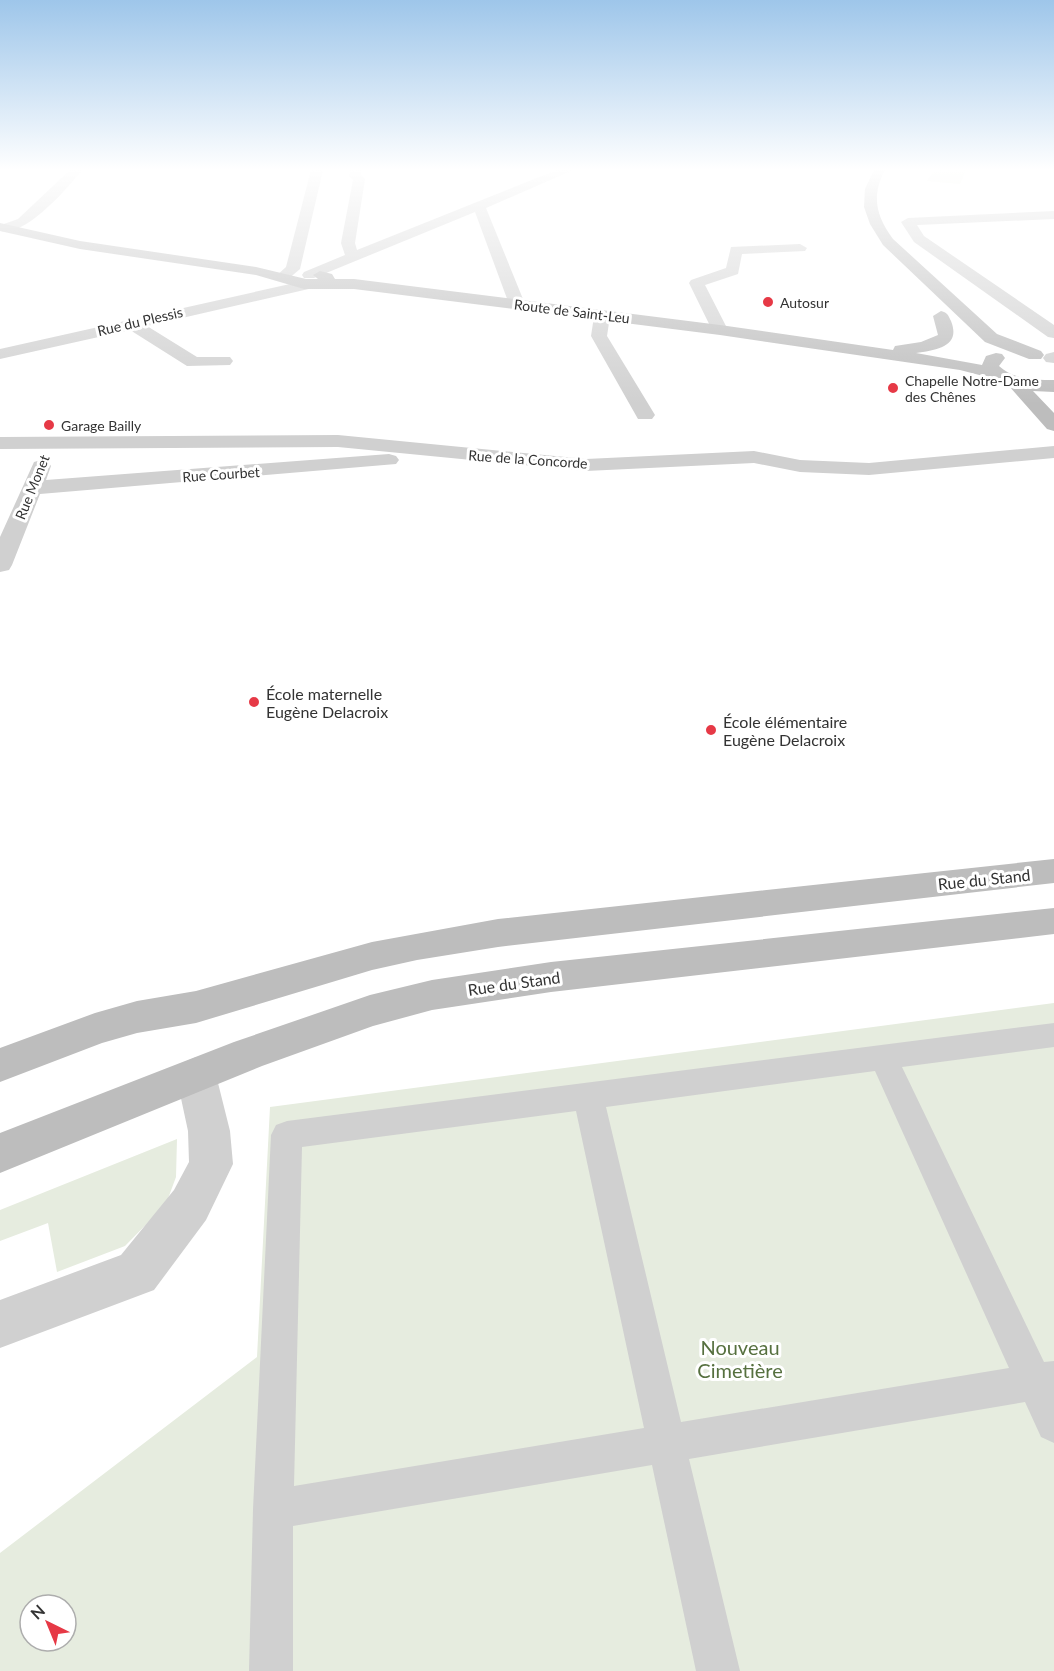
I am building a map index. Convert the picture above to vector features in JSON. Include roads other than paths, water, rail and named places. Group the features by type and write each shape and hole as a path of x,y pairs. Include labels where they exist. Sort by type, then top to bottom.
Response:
{"street":[{"name":"Route de Saint-Leu","path":"100,248 305,279 995,364"},
{"path":"298,248 293,268 305,279"},
{"path":"350,248 353,258"},
{"name":"Rue du Plessis","path":"0,354 305,279 378,248"},
{"path":"495,248 517,304"},
{"path":"720,330 696,283 733,271 736,250 800,248"},
{"path":"874,248 888,262"},
{"path":"894,248 991,338 1049,357"},
{"path":"932,248 1054,333"},
{"path":"890,351 924,347 946,338 947,332 937,312 1014,382 1054,425"},
{"path":"606,316 601,323 599,336 672,460"},
{"path":"131,323 193,362 224,361"},
{"name":"Route de Saint-Leu","path":"790,339 961,365 995,364"},
{"path":"995,364 1014,354 1049,357"},
{"path":"1014,382 1054,387 1051,390 1054,401"},
{"name":"Rue de la Concorde","path":"0,442 338,441 586,465 754,457 800,466 869,469 1054,452"},
{"name":"Rue Monet","path":"0,565 50,442"},
{"name":"Rue Courbet","path":"32,488 387,462 405,449"},
{"name":"Rue du Stand","path":"0,1065 95,1029 137,1017 206,1004 321,970 417,946 498,933 1054,871"},
{"name":"Rue du Stand","path":"0,1153 313,1030 370,1011 432,995 551,977 1054,921"},
{"path":"0,1324 137,1273 189,1205 211,1164 209,1131 196,1075"}],"lane":[{"path":"271,1671 273,1509 287,1135 1054,1035"},
{"path":"883,1057 1044,1381 1054,1424"},
{"path":"588,1096 718,1671"},
{"path":"273,1509 1044,1381"}],"place":[{"name":"Autosur","path":"768,302"},
{"name":"Chapelle Notre-Dame des Chênes","path":"893,388"},
{"name":"Garage Bailly","path":"49,425"},
{"name":"École maternelle Eugène Delacroix","path":"254,702"},
{"name":"École élémentaire Eugène Delacroix","path":"711,730"}],"park label":[{"name":"Nouveau Cimetière","path":"740,1358"}]}
